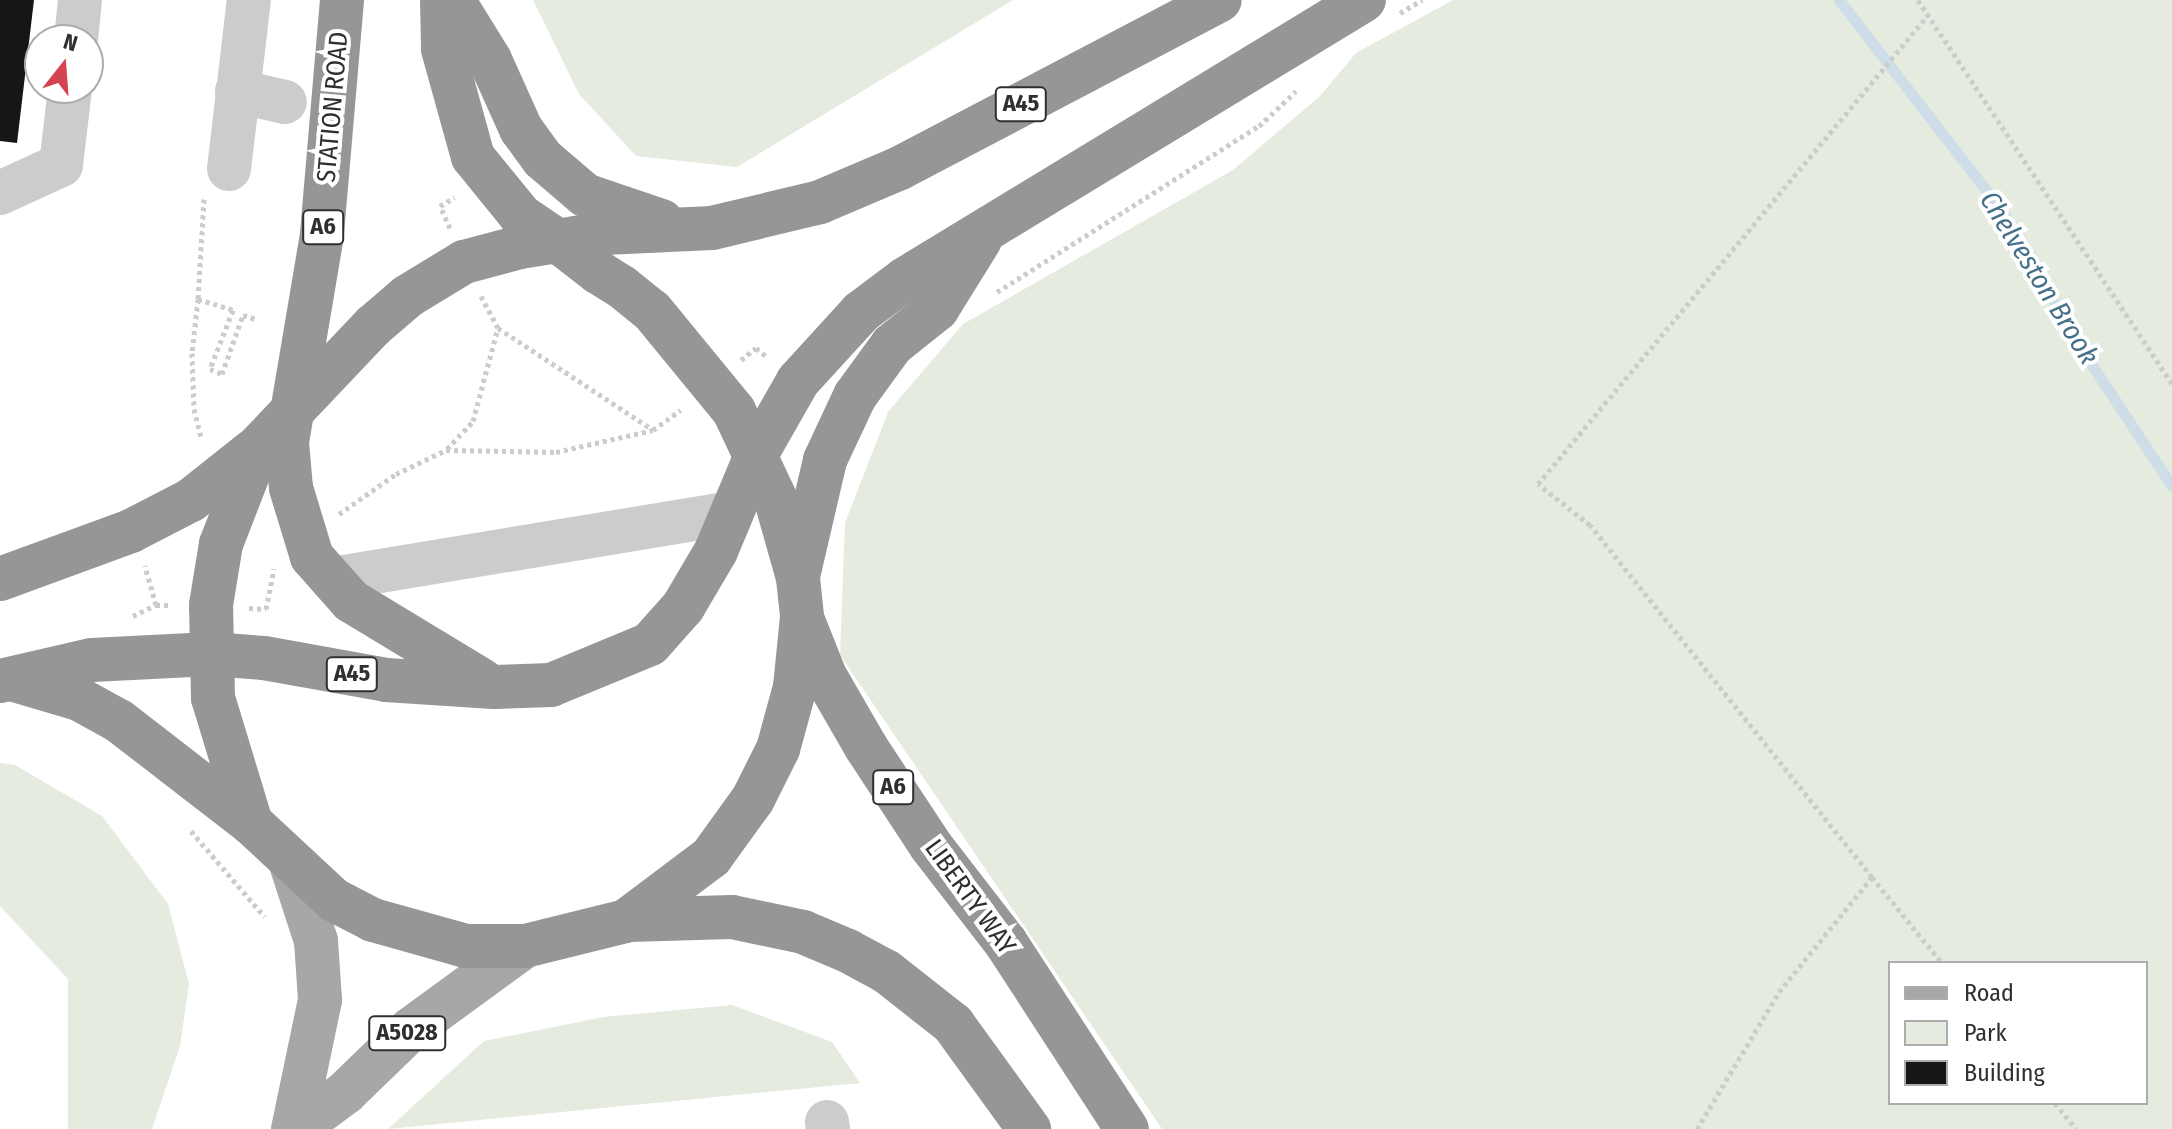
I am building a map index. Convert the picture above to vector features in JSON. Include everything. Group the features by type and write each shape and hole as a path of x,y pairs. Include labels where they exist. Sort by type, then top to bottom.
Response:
{"highway":[{"name":"STATION ROAD","path":"342,0 322,235 287,443 291,488 304,539 351,601 494,687"},
{"path":"442,0 446,62 473,157 521,216 558,241"},
{"path":"453,0 490,60 521,129 543,159 585,195 690,231"},
{"name":"A45","path":"558,241 604,233 690,231 820,202 886,173 1220,0"},
{"path":"494,687 551,685 650,644 683,607 716,551 729,513 757,453 798,381 835,336 905,279 1376,10"},
{"path":"626,921 711,857 753,799 785,724 795,687 800,598 825,460 855,396 892,345 937,309 984,234"},
{"path":"0,579 131,531 191,500 259,446 294,404 418,290 464,262 558,241"},
{"name":"LIBERTY WAY","path":"558,241 652,311 699,363 757,453 825,676 866,747 931,846 1006,943 1127,1129"},
{"path":"259,446 221,544 211,605 213,698 224,746 251,823 291,864 334,900 373,920 466,946 525,946 626,921 732,917 803,932 887,972 953,1024 1029,1129"},
{"name":"A45","path":"4,680 92,660 211,654 264,658 386,680 494,687"},
{"name":"A45","path":"4,680 79,699 119,721 251,823"}],"main road":[{"name":"A5028","path":"291,864 316,941 320,1000 295,1129"},
{"name":"A5028","path":"295,1129 345,1093 411,1029 525,946"}],"lane":[{"path":"78,24 80,0"},
{"path":"229,169 249,0"},
{"path":"237,91 285,102"},
{"path":"0,193 61,165 68,104"},
{"path":"332,579 729,513"}],"path":[{"path":"1376,10 1422,0"},
{"path":"1918,0 2172,384"},
{"path":"1928,15 1538,484 1590,525 1940,961"},
{"path":"989,297 1259,126 1304,83"},
{"path":"450,229 440,206 453,198"},
{"path":"198,299 193,381 202,440"},
{"path":"482,299 498,328 653,430"},
{"path":"233,310 210,369 222,374 243,315 255,319"},
{"path":"328,521 396,474 446,450 473,421 498,328"},
{"path":"740,361 756,348 768,357"},
{"path":"446,450 556,452 653,430 678,413"},
{"path":"247,608 266,609 275,564"},
{"path":"154,587 156,605"},
{"path":"131,627 130,617 156,605 175,605"},
{"path":"184,822 274,928"},
{"path":"1697,1129 1779,992 1872,877"},
{"path":"2057,1105 2076,1129"}],"green space":[{"path":"533,0 1013,0 737,167 636,156 579,94"},
{"path":"1453,0 2172,0 2172,1129 1162,1129 840,655 845,523 888,412 963,324 1233,170 1320,96 1356,53"},
{"path":"0,763 15,765 102,816 168,904 189,984 180,1046 152,1129 68,1129 68,979 0,906"},
{"path":"732,1005 832,1042 860,1083 388,1129 484,1041 603,1017"}],"building":[{"path":"0,0 34,0 31,24 24,24 24,84 17,143 0,141"}],"waterway":[{"name":"Chelveston Brook","path":"1839,0 2002,211 2036,264 2062,320 2172,486"}]}
